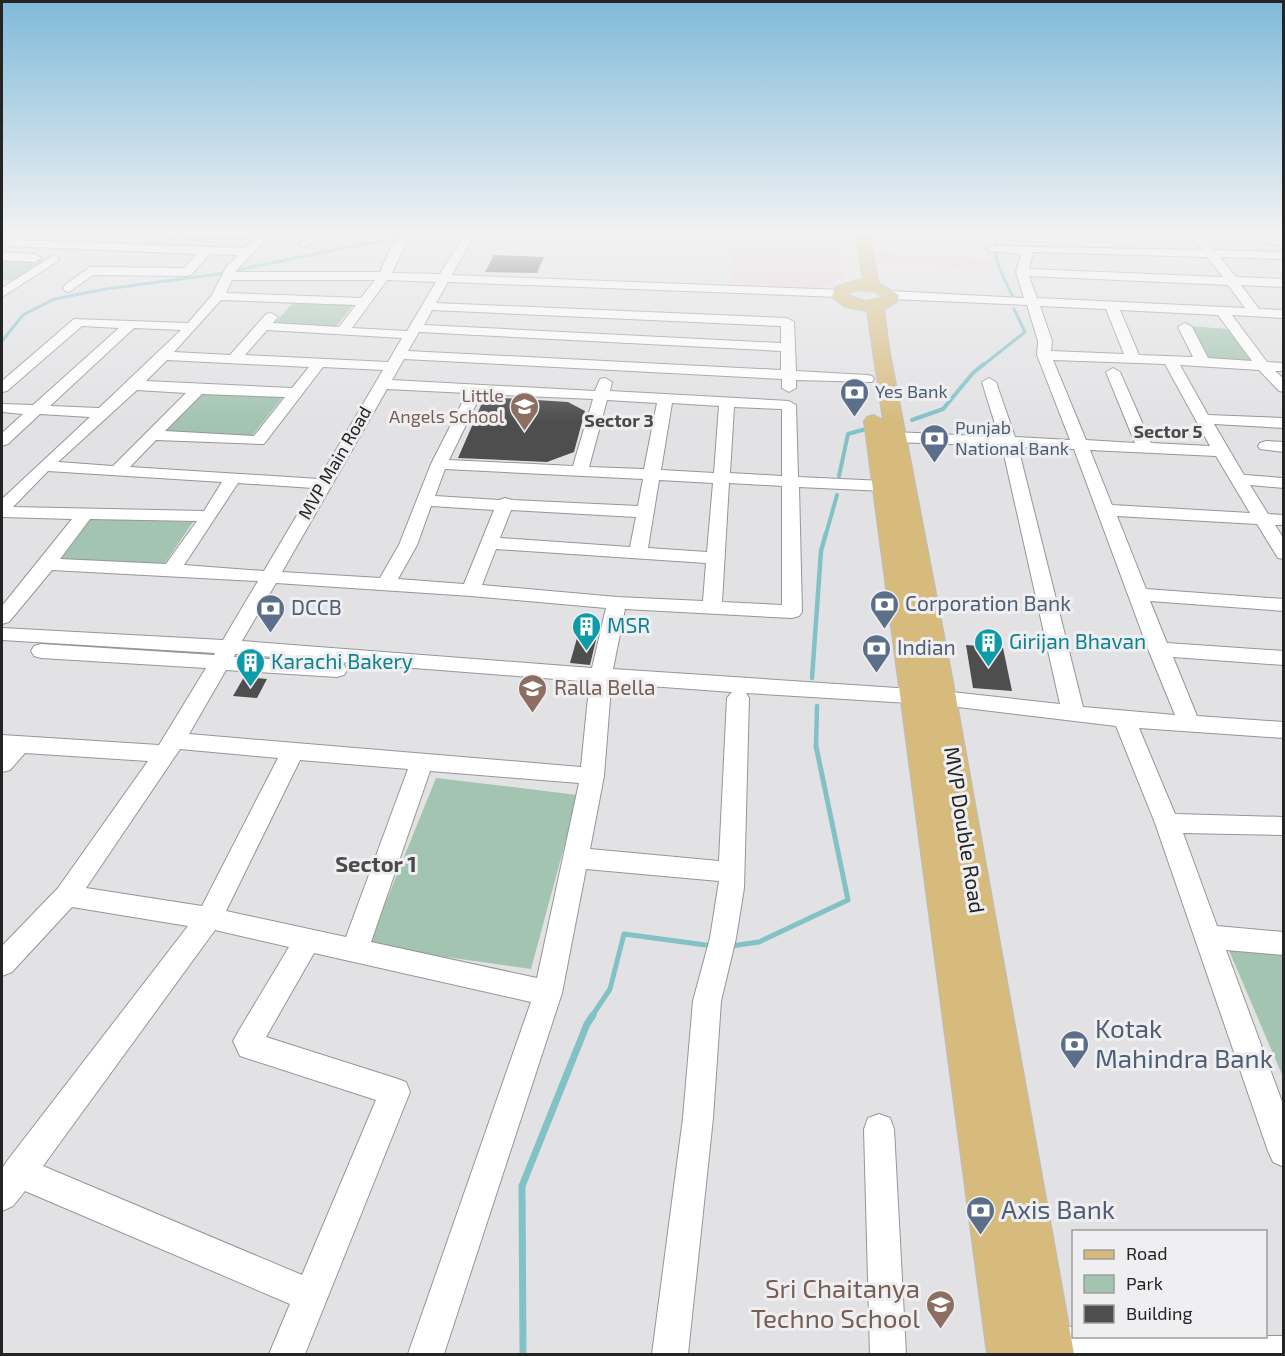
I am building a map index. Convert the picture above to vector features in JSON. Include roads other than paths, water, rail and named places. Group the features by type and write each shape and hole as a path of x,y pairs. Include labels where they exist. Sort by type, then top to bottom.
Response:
{"main road":[{"name":"MVP Double Road","path":"871,295 876,379 929,705 933,830 976,1007 1050,1349"},
{"name":"MVP Double Road","path":"886,437 884,486 929,705 964,833 976,1007 1010,1354"},
{"path":"933,830 964,833"}],"street":[{"path":"343,331 371,295"},
{"name":"MVP Main Road","path":"2,964 67,896 170,747 434,295"},
{"path":"580,471 629,295"},
{"path":"877,295 1284,314"},
{"path":"1030,295 1046,341 1044,356 1081,444 1158,650 1189,723"},
{"path":"1242,295 1255,313"},
{"path":"2,510 44,466 134,385 192,327 218,296 366,302"},
{"path":"234,359 286,299"},
{"path":"47,564 471,590 616,603 792,612 787,322 427,306"},
{"path":"1112,307 1133,358"},
{"path":"1223,312 1263,366 1284,388"},
{"path":"669,370 678,317"},
{"path":"2,388 79,322 192,327"},
{"path":"2,441 131,324"},
{"path":"263,326 343,331 617,338 788,347"},
{"path":"1185,327 1203,363"},
{"path":"163,356 319,363 395,361 609,366 876,379"},
{"path":"1044,356 1133,358 1284,367"},
{"path":"1170,360 1221,452 1284,554"},
{"path":"152,435 258,441 319,363"},
{"path":"1113,372 1145,447"},
{"path":"989,382 1009,442 1073,712"},
{"path":"382,384 789,405"},
{"path":"134,385 296,393"},
{"path":"117,471 198,388"},
{"path":"386,585 408,545 439,464 476,389"},
{"path":"638,554 665,398"},
{"path":"712,607 727,402"},
{"path":"2,408 103,413"},
{"path":"1203,419 1284,423"},
{"path":"886,437 1221,452"},
{"path":"1266,446 1284,447"},
{"path":"439,464 884,486"},
{"path":"44,466 323,484"},
{"path":"171,570 210,516 233,478"},
{"path":"1238,479 1284,483"},
{"path":"423,501 505,503 645,512"},
{"path":"471,590 505,503"},
{"path":"2,510 210,516"},
{"path":"1107,510 1284,520"},
{"path":"2,618 47,564 85,513"},
{"path":"489,543 716,558"},
{"path":"1138,594 1284,605"},
{"path":"426,1354 548,993 592,776 600,681 616,603"},
{"path":"2,634 223,655 929,705"},
{"path":"2,648 223,655"},
{"path":"1158,650 1284,658"},
{"path":"600,681 738,698 1073,712 1124,719 1284,730"},
{"path":"670,1354 698,1118 707,1001 720,948 732,872 738,698"},
{"path":"1124,719 1167,823 1284,1151"},
{"path":"2,764 11,744 170,747 292,752 592,776"},
{"path":"292,752 209,918 10,1183 311,1296"},
{"path":"355,950 422,762"},
{"path":"1167,823 1284,826"},
{"path":"575,858 732,872"},
{"path":"67,896 209,918 548,993"},
{"path":"1208,938 1284,944"},
{"path":"287,1354 395,1092 250,1046 248,1041 308,940"},
{"path":"879,1129 888,1354"},
{"path":"1050,1349 1284,1354"}],"waterway":[{"path":"2,341 23,315 54,299 73,295"},
{"path":"982,366 1025,332 1014,309"},
{"path":"912,420 943,409 973,373 984,364"},
{"path":"839,476 848,434 866,429"},
{"path":"826,534 837,495"},
{"path":"812,678 821,551 826,533"},
{"path":"816,746 817,706"},
{"path":"731,946 759,942 848,900 816,746"},
{"path":"592,1016 610,989 624,934 713,946"},
{"path":"523,1354 522,1186 587,1024 593,1015"}],"place":[{"name":"Yes Bank","path":"854,418"},
{"name":"Little Angels School","path":"525,432"},
{"name":"Punjab National Bank","path":"934,464"},
{"name":"Corporation Bank","path":"884,630"},
{"name":"DCCB","path":"270,634"},
{"name":"MSR","path":"586,652"},
{"name":"Girijan Bhavan","path":"988,668"},
{"name":"Indian","path":"876,674"},
{"name":"Karachi Bakery","path":"250,688"},
{"name":"Ralla Bella","path":"533,714"},
{"name":"Kotak Mahindra Bank","path":"1074,1070"},
{"name":"Axis Bank","path":"980,1236"},
{"name":"Sri Chaitanya Techno School","path":"941,1330"}],"district":[{"name":"Sector 3","path":"619,421"},
{"name":"Sector 5","path":"1168,432"},
{"name":"Sector 1","path":"376,864"}]}
